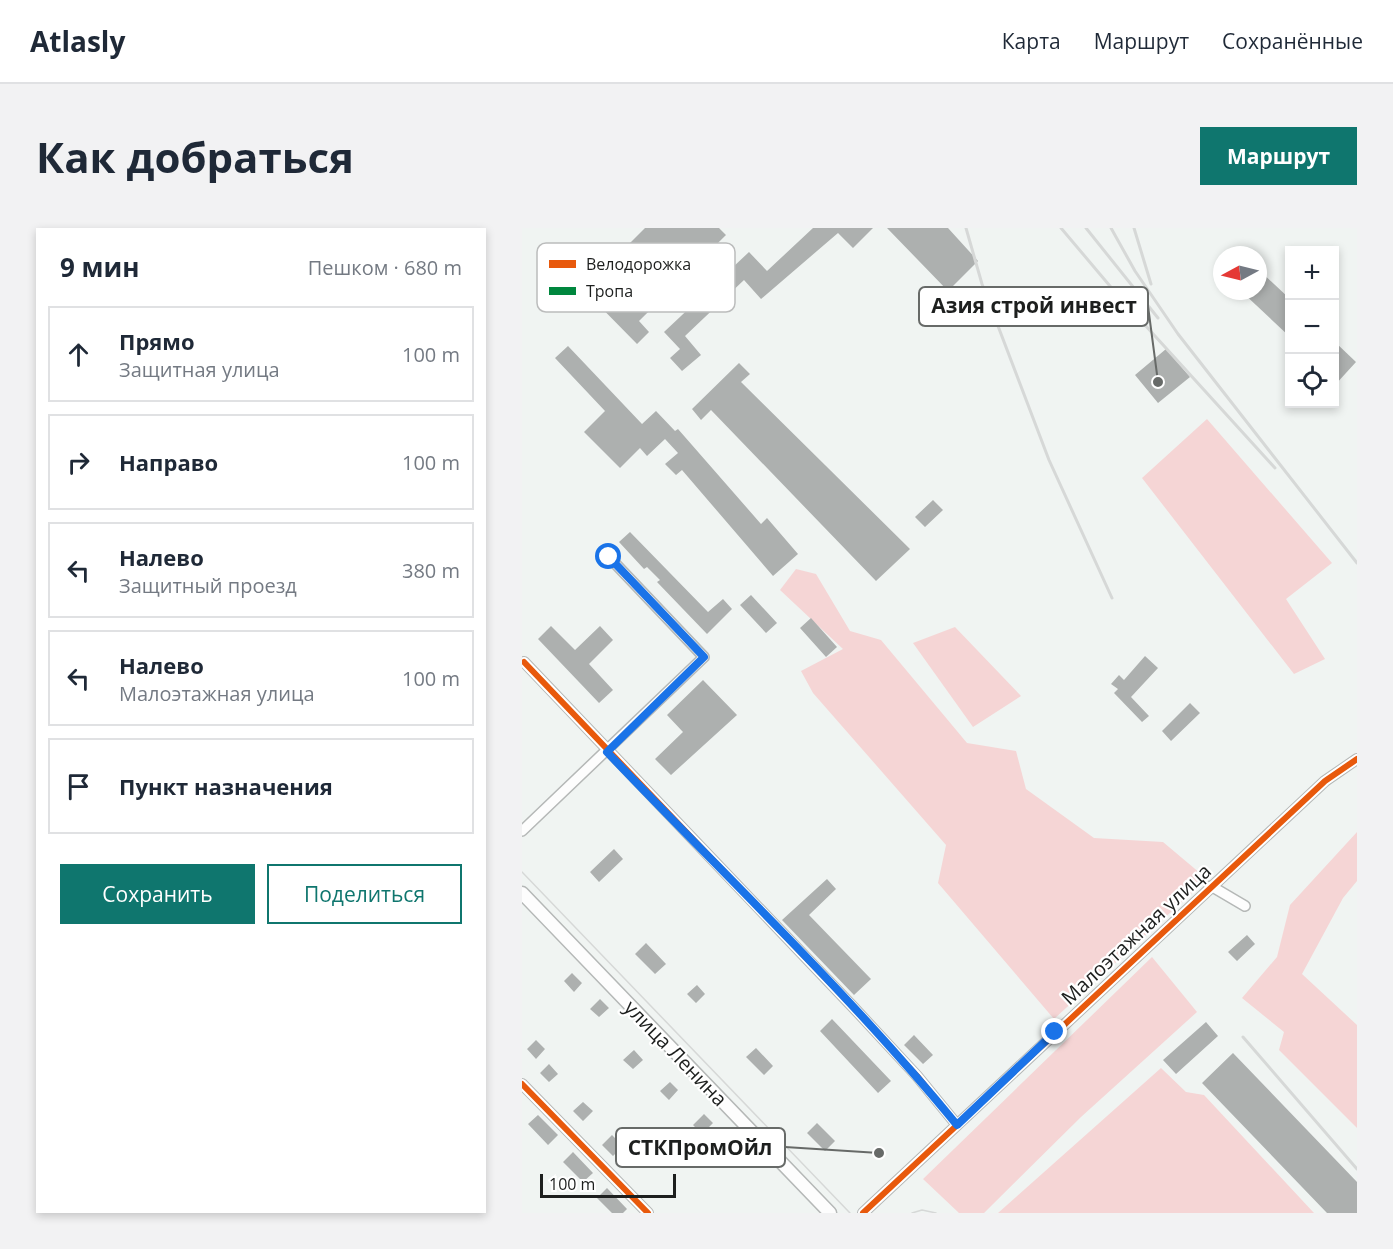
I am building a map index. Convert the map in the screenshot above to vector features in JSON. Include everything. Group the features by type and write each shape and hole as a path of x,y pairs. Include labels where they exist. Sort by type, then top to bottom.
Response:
{"main road":[{"name":"улица Ленина","path":"522,893 830,1213"}],"street":[{"path":"522,831 704,657 609,557"},
{"path":"524,662 607,752 854,1008 957,1125"},
{"name":"Малоэтажная улица","path":"862,1213 1325,780 1357,759"},
{"path":"1211,886 1245,906"},
{"path":"522,1084 648,1213"}],"shaded area":[{"path":"1207,419 1332,563 1286,599 1325,659 1294,674 1142,478"},
{"path":"796,569 816,574 850,631 881,640 967,743 1016,751 1026,789 1094,838 1163,842 1207,879 1054,1019 938,883 946,845 813,693 801,671 843,649 780,590"},
{"path":"955,627 1021,696 973,727 913,643"},
{"path":"1357,832 1357,881 1343,898 1302,974 1357,1025 1357,1128 1279,1050 1284,1032 1242,998 1277,957 1290,905"},
{"path":"1152,957 1197,1012 1081,1117 984,1213 959,1213 923,1179"},
{"path":"1161,1068 1186,1092 1204,1095 1314,1213 998,1213"}],"building":[{"path":"645,228 719,228 726,235 718,243 630,243"},
{"path":"813,228 873,228 853,248 838,233 761,299 744,280 735,289 735,265 749,252 767,271"},
{"path":"887,228 948,228 978,261 948,291"},
{"path":"1267,277 1285,294 1285,332 1251,300 1267,300"},
{"path":"606,312 648,312 639,321 649,332 637,344"},
{"path":"685,312 710,312 685,336 701,355 682,371 670,358 680,349 664,332"},
{"path":"568,346 642,424 656,411 675,431 678,429 761,524 767,518 798,554 773,576 682,470 676,475 665,464 678,453 665,439 647,456 640,448 620,468 584,432 605,411 555,358"},
{"path":"1339,346 1356,362 1339,381"},
{"path":"1166,349 1190,377 1158,403 1135,375"},
{"path":"739,363 750,374 741,382 910,549 876,581 711,410 701,420 692,409"},
{"path":"933,500 943,510 925,527 915,517"},
{"path":"630,532 708,612 723,599 732,609 707,634 657,582 660,580 647,567 644,569 619,542"},
{"path":"751,595 777,623 766,633 740,605"},
{"path":"811,618 837,647 826,657 800,628"},
{"path":"551,626 575,650 600,626 613,640 589,664 613,690 599,703 538,639"},
{"path":"1145,656 1158,668 1131,697 1149,716 1142,722 1114,693 1118,689 1111,684 1119,675 1124,680"},
{"path":"703,680 737,715 671,775 655,759 683,732 667,715"},
{"path":"1190,703 1200,713 1171,741 1162,731"},
{"path":"614,849 623,859 599,882 590,872"},
{"path":"827,879 836,889 809,915 871,979 854,995 782,920"},
{"path":"1247,935 1255,944 1237,961 1228,952"},
{"path":"646,943 666,964 655,974 635,954"},
{"path":"572,973 582,983 574,992 564,981"},
{"path":"697,985 705,994 696,1003 687,994"},
{"path":"600,999 609,1008 599,1017 590,1009"},
{"path":"832,1019 891,1081 878,1093 820,1031"},
{"path":"1206,1022 1218,1036 1176,1074 1163,1060"},
{"path":"914,1035 933,1055 923,1064 904,1045"},
{"path":"536,1040 545,1049 536,1059 527,1049"},
{"path":"756,1048 773,1066 764,1075 746,1057"},
{"path":"634,1050 643,1060 633,1069 623,1060"},
{"path":"1233,1053 1357,1182 1357,1213 1327,1213 1202,1083"},
{"path":"549,1064 558,1074 549,1082 540,1073"},
{"path":"670,1082 678,1090 669,1100 660,1091"},
{"path":"583,1102 593,1111 583,1121 573,1111"},
{"path":"704,1114 713,1123 702,1134 693,1125"},
{"path":"538,1115 558,1135 548,1145 528,1124"},
{"path":"817,1123 835,1141 825,1151 807,1133"},
{"path":"612,1135 623,1146 613,1156 602,1145"},
{"path":"573,1152 593,1173 583,1182 563,1162"},
{"path":"607,1188 627,1209 623,1213 612,1213 597,1198"}],"tram line":[{"path":"522,872 850,1213"},
{"path":"912,1213 922,1210 936,1213"}],"railway":[{"path":"966,228 982,284 1049,460 1112,598"},
{"path":"1061,228 1115,292 1275,468"},
{"path":"1086,228 1158,318"},
{"path":"1111,228 1135,271 1178,334 1357,563"},
{"path":"1134,228 1151,284"},
{"path":"1243,1037 1357,1169"}],"marked path":[{"path":"609,557 704,657"}],"cycle path":[{"path":"524,662 854,1008 917,1076 957,1125"},
{"path":"863,1213 1325,781 1357,759"},
{"path":"522,1084 648,1213"}],"place":[{"name":"Азия строй инвест","path":"1158,382"},
{"name":"СТКПромОйл","path":"879,1153"}],"route":[{"path":"609,557 704,657 607,752 854,1008 957,1125 1055,1032"}]}
